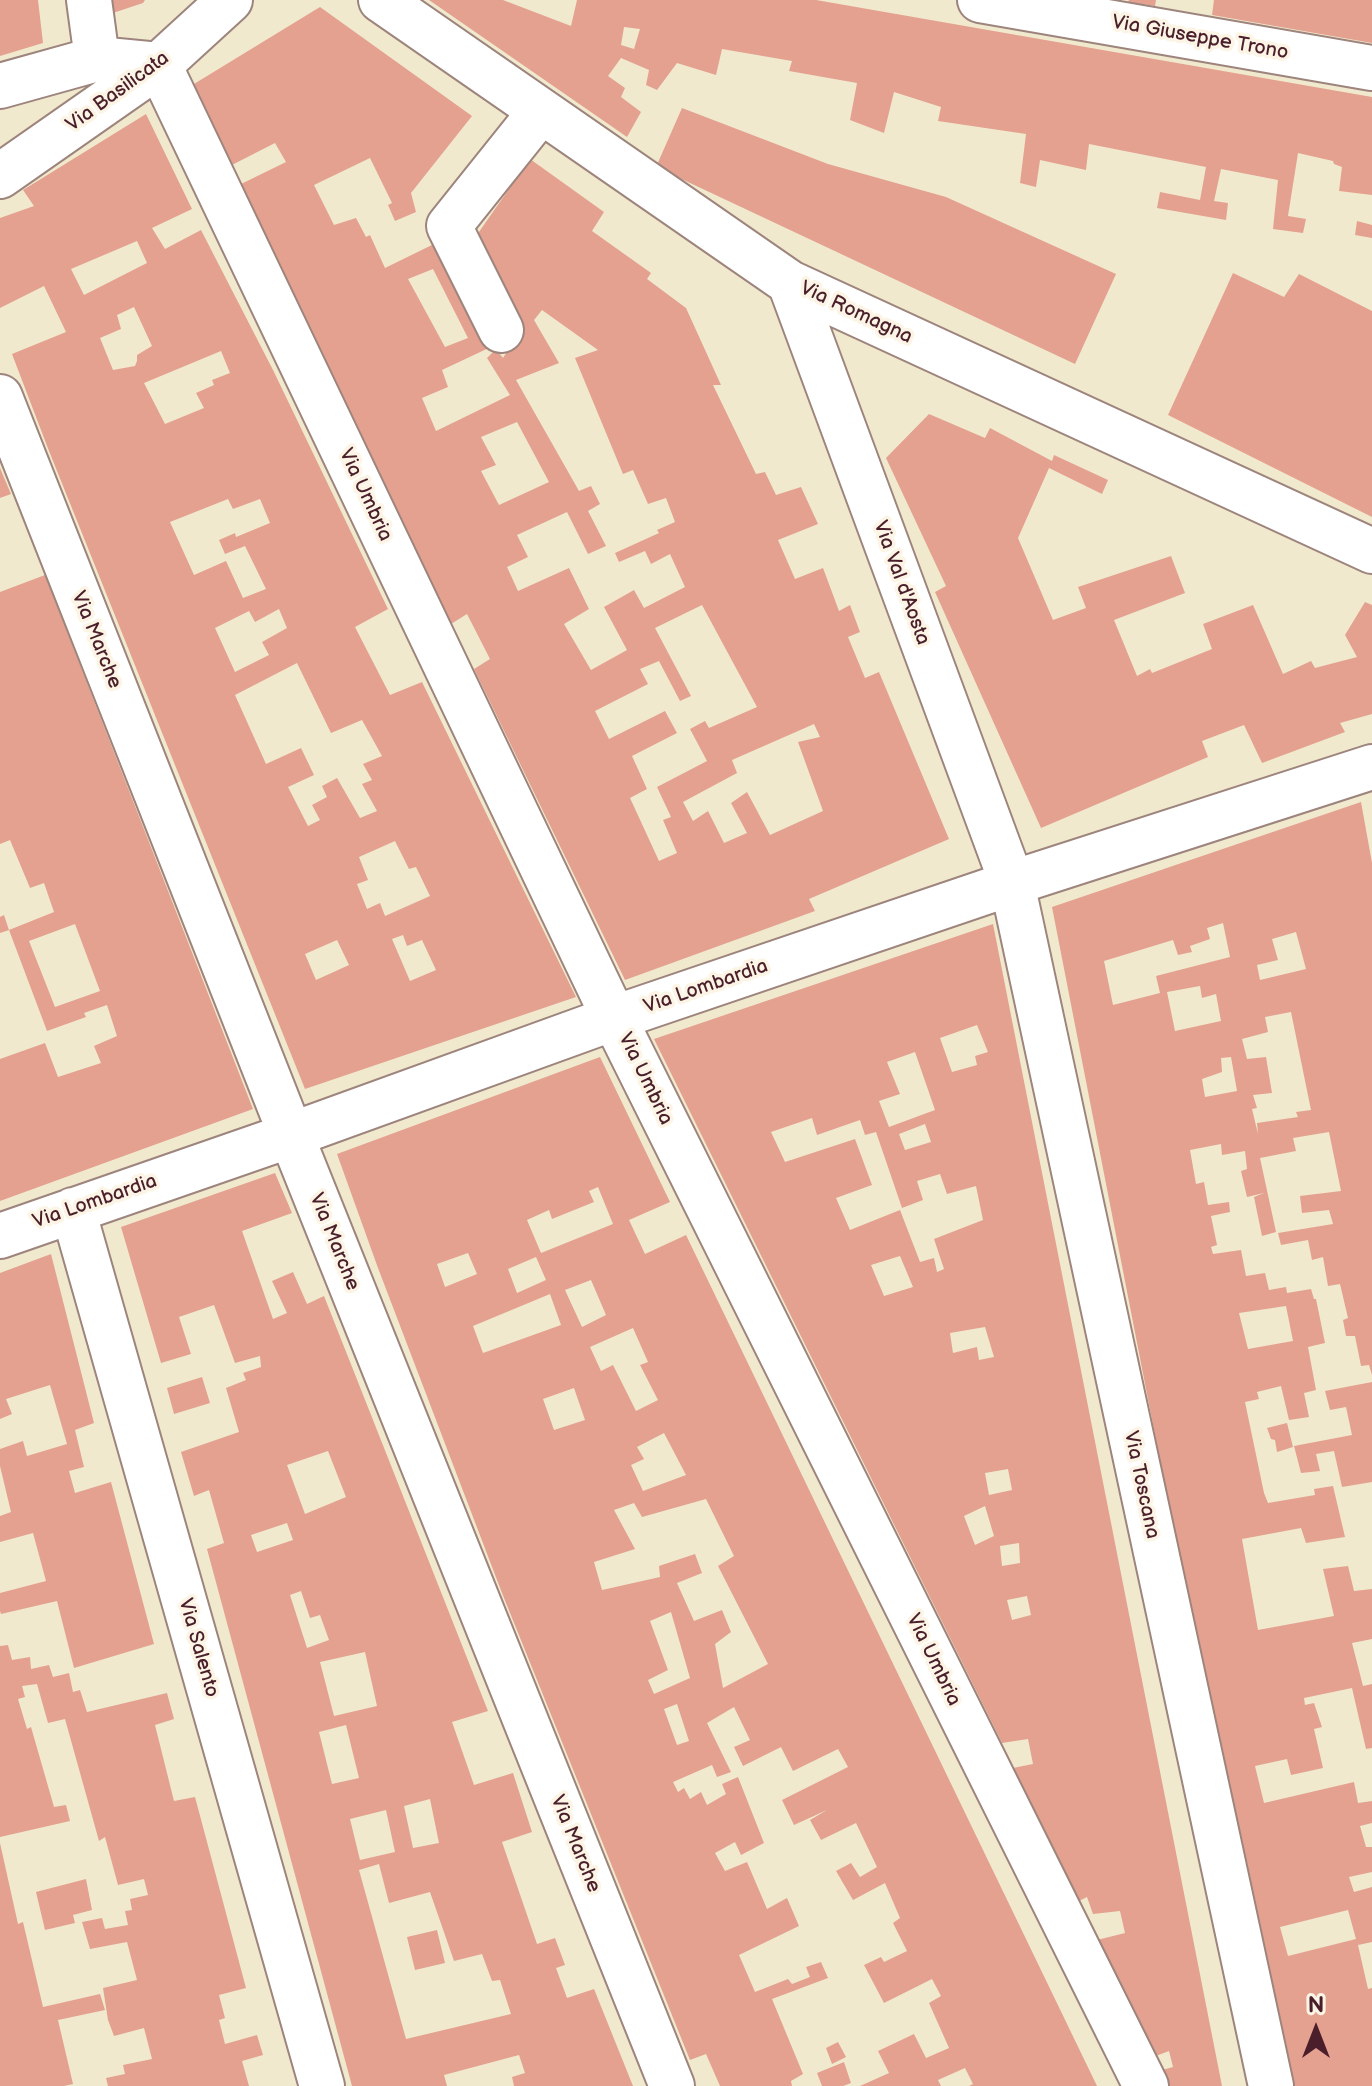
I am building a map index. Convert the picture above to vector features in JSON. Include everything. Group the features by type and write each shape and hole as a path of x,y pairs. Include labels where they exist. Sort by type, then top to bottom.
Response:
{"street":[{"path":"89,0 97,59"},
{"name":"Via Basilicata","path":"0,176 159,65 230,0"},
{"name":"Via Romagna","path":"381,0 790,283 1372,551"},
{"name":"Via Giuseppe Trono","path":"980,0 1184,17 1372,68"},
{"path":"0,86 97,59 159,65"},
{"name":"Via Umbria","path":"159,65 614,1018 1146,2086"},
{"path":"501,330 449,226 541,111"},
{"name":"Via Val d'Aosta","path":"790,283 1012,883"},
{"name":"Via Marche","path":"0,397 291,1135 672,2086"},
{"name":"Via Lombardia","path":"0,1236 614,1018 1012,883 1372,767"},
{"name":"Via Toscana","path":"1012,883 1271,2086"},
{"name":"Via Salento","path":"73,1210 322,2086"}],"building":[{"path":"0,0 38,0 43,43 0,56"},
{"path":"108,0 145,0 110,14"},
{"path":"429,0 503,0 571,26 577,0 816,0 1372,97 1372,195 1339,191 1342,167 1333,161 1298,153 1288,216 1306,219 1303,233 1273,229 1278,180 1221,169 1214,201 1228,203 1226,220 1157,208 1160,192 1200,200 1206,167 1089,144 1086,170 1040,160 1036,187 1020,183 1026,134 938,121 941,107 894,92 884,133 850,120 857,83 789,71 792,61 722,49 716,75 677,63 657,90 646,85 649,70 621,58 608,76 625,88 621,97 641,112 627,137","holes":["624,27 640,29 634,49 621,45"]},
{"path":"1129,0 1156,0 1155,6"},
{"path":"1214,0 1372,0 1372,43 1212,15"},
{"path":"320,7 472,116 411,193 416,212 395,221 388,205 392,203 370,158 314,185 334,225 356,218 366,237 370,235 385,268 436,243 493,346 442,370 448,387 422,398 436,431 510,395 487,358 496,349 503,358 523,326 474,239 530,159 604,212 592,231 651,273 647,279 686,308 721,385 713,385 756,474 765,472 776,495 801,487 818,524 778,540 795,579 823,568 839,611 850,605 860,632 848,637 865,678 879,672 949,839 809,899 815,911 625,980 474,669 490,659 467,614 451,624 331,372 237,186 286,162 275,143 228,167 189,87","holes":["433,269 468,338 445,347 408,279","542,310 598,350 575,358 623,474 633,470 648,504 666,498 675,522 657,530 659,533 615,553 619,562 645,551 651,564 670,554 685,587 644,608 634,590 604,607 627,650 591,670 564,624 589,609 569,568 518,591 507,567 528,557 517,535 567,512 588,554 606,546 588,511 600,504 591,486 579,491 516,380 559,363 534,320","517,422 549,482 499,505 481,471 496,465 481,437","702,605 757,707 709,728 705,721 690,729 707,761 657,787 671,817 663,820 677,853 659,861 630,798 647,789 632,756 677,733 665,711 609,739 595,711 648,684 640,669 659,661 680,701 691,696 655,628","814,724 820,737 798,742 823,811 770,835 747,792 731,803 747,833 724,843 708,811 693,821 683,802 737,773 732,760"]},
{"path":"682,108 828,164 946,197 1116,274 1075,364 656,167"},
{"path":"146,114 192,209 152,228 165,249 201,230 273,370 388,609 355,627 390,695 422,682 576,997 305,1089 12,354 66,332 44,286 0,308 0,218 34,206 23,190","holes":["137,241 147,263 84,295 71,269","134,307 152,346 137,355 135,366 113,370 100,338 121,329 117,315","221,351 230,373 212,380 214,385 196,393 204,408 165,424 144,383","228,499 233,509 260,499 270,523 236,537 235,533 219,540 225,554 245,546 266,589 243,598 226,561 194,575 170,522","279,609 287,628 262,642 269,655 235,672 215,628 249,611 255,622","297,663 331,733 362,720 382,756 363,764 372,780 362,784 377,811 360,818 337,778 322,786 327,797 312,805 320,820 308,826 288,787 314,775 301,748 266,764 235,695","395,841 409,869 416,867 430,896 385,916 380,903 367,909 357,884 368,880 359,857","403,935 407,946 422,940 436,970 410,981 392,939","337,940 349,965 316,980 305,954"]},
{"path":"1357,221 1372,225 1372,238 1355,235"},
{"path":"1233,273 1284,297 1299,274 1372,311 1372,517 1168,415"},
{"path":"929,414 985,438 990,428 1052,461 1054,455 1108,480 1102,494 1049,468 1018,538 1053,620 1086,608 1078,587 1171,556 1185,593 1114,620 1137,676 1212,649 1203,624 1253,605 1283,674 1311,661 1315,668 1357,657 1345,635 1365,602 1372,605 1372,714 1340,723 1345,732 1262,763 1244,725 1202,741 1208,757 1041,828 935,592 946,586 886,458"},
{"path":"0,468 11,494 0,498"},
{"path":"45,575 253,1109 0,1201 0,1059 45,1043 58,1077 101,1063 94,1046 117,1036 107,1005 84,1013 86,1017 47,1031 9,930 54,912 44,883 30,888 10,840 0,844 0,592","holes":["75,924 100,991 55,1007 29,941"]},
{"path":"1361,802 1372,863 1372,1375 1369,1365 1361,1366 1355,1336 1346,1336 1343,1320 1348,1318 1340,1284 1328,1286 1323,1257 1312,1260 1308,1240 1281,1245 1278,1233 1333,1224 1329,1210 1302,1213 1300,1196 1341,1191 1329,1132 1293,1138 1296,1151 1260,1158 1276,1232 1262,1236 1254,1197 1264,1193 1247,1197 1241,1171 1247,1169 1245,1151 1222,1155 1221,1144 1190,1150 1196,1184 1204,1182 1208,1205 1229,1202 1230,1212 1211,1216 1217,1245 1211,1247 1213,1254 1241,1250 1246,1276 1265,1273 1269,1290 1286,1287 1287,1293 1311,1289 1325,1343 1308,1347 1316,1390 1304,1393 1309,1417 1289,1420 1281,1386 1257,1392 1259,1399 1245,1402 1268,1503 1315,1495 1314,1489 1333,1486 1345,1537 1306,1543 1301,1528 1242,1539 1258,1630 1334,1616 1323,1569 1348,1566 1354,1591 1372,1589 1372,1639 1352,1643 1363,1686 1372,1684 1372,1748 1366,1749 1352,1688 1304,1698 1305,1705 1314,1703 1322,1727 1314,1729 1323,1768 1291,1775 1287,1759 1255,1766 1264,1803 1354,1782 1358,1803 1372,1801 1372,1823 1360,1826 1366,1847 1372,1847 1372,1872 1349,1877 1354,1892 1372,1887 1372,1942 1358,1945 1368,1989 1372,1988 1372,2086 1282,2086 1052,907","holes":["1223,923 1230,957 1156,976 1160,993 1113,1005 1104,961 1173,940 1178,955 1192,952 1190,946 1210,939 1207,928","1296,932 1306,969 1260,980 1257,965 1278,960 1272,939","1200,986 1202,998 1216,994 1221,1021 1175,1031 1167,992","1291,1012 1311,1110 1296,1112 1298,1117 1257,1123 1258,1134 1252,1109 1257,1108 1253,1095 1272,1093 1266,1057 1247,1059 1242,1039 1268,1032 1265,1017","1231,1057 1237,1091 1205,1097 1202,1079 1222,1072 1221,1058","1286,1306 1293,1341 1248,1349 1239,1313","1348,1910 1356,1939 1288,1956 1280,1927"]},
{"path":"4,915 9,930 0,933 0,917"},
{"path":"993,924 1222,2086 1169,2086 1162,2070 1173,2067 1169,2051 1153,2057 1097,1940 1125,1933 1120,1911 1093,1914 1087,1897 1079,1901 1013,1768 1033,1764 1028,1739 1002,1743 654,1039","holes":["977,1025 988,1052 975,1056 977,1065 952,1072 940,1038","915,1052 935,1110 889,1127 879,1101 900,1094 887,1062","812,1118 817,1135 860,1120 865,1135 876,1132 902,1208 923,1200 917,1181 940,1174 947,1194 976,1186 983,1220 934,1239 944,1269 937,1272 934,1258 920,1262 900,1210 850,1230 836,1198 872,1185 855,1139 785,1162 771,1132","925,1124 931,1142 905,1150 899,1134","900,1256 913,1287 884,1296 871,1265","985,1327 994,1357 979,1360 977,1347 953,1353 950,1333","1008,1469 1012,1490 989,1495 985,1473","985,1506 994,1536 975,1545 964,1516","1019,1543 1020,1563 1002,1566 1000,1546","1027,1596 1031,1615 1012,1620 1007,1600"]},
{"path":"600,1057 670,1202 629,1220 645,1254 686,1235 1097,2086 969,2086 973,2084 965,2068 938,2080 941,2086 860,2086 889,2073 878,2051 914,2034 926,2058 949,2048 929,2003 941,1996 932,1979 884,2003 864,1965 881,1957 884,1962 907,1951 893,1923 900,1918 885,1883 853,1900 836,1871 851,1863 860,1877 877,1867 856,1823 821,1840 810,1820 827,1810 794,1825 782,1800 848,1767 838,1749 793,1771 781,1747 743,1766 734,1747 750,1740 734,1707 707,1723 731,1772 717,1777 712,1765 673,1782 678,1792 684,1788 690,1799 701,1792 707,1805 726,1794 722,1784 738,1777 764,1843 741,1855 735,1842 715,1853 725,1871 747,1862 767,1909 787,1898 799,1926 739,1955 755,1992 788,1979 792,1984 810,1977 806,1967 821,1962 828,1978 772,1999 803,2074 791,2081 792,2086 720,2086 706,2054 690,2060 502,1593 337,1154","holes":["598,1187 613,1224 541,1253 527,1220 549,1210 552,1219 594,1202 589,1191","468,1253 477,1274 445,1287 437,1264","536,1257 546,1280 517,1293 508,1269","591,1280 606,1315 582,1327 565,1290","550,1294 561,1325 483,1353 473,1326","633,1328 648,1362 640,1365 658,1400 636,1411 613,1365 601,1371 590,1347","574,1388 585,1420 554,1430 543,1399","664,1433 686,1475 643,1491 631,1465 644,1459 637,1447","706,1499 734,1556 718,1566 768,1664 723,1688 715,1644 731,1632 722,1610 694,1621 677,1583 702,1573 695,1554 659,1566 660,1577 602,1590 594,1562 635,1549 614,1510 634,1503 642,1517","671,1612 690,1678 654,1694 648,1680 668,1670 650,1621","677,1704 689,1741 677,1745 664,1709"]},
{"path":"275,1173 292,1213 242,1231 273,1319 287,1313 272,1281 293,1272 307,1304 324,1296 488,1711 452,1722 474,1785 513,1773 532,1832 502,1842 537,1944 555,1938 565,1965 556,1968 567,1998 594,1989 633,2086 514,2086 512,2077 525,2073 519,2055 444,2075 447,2086 352,2086 207,1549 224,1543 209,1490 194,1496 181,1452 239,1432 226,1388 246,1380 243,1373 261,1367 260,1356 235,1363 214,1305 179,1317 191,1354 161,1363 121,1227","holes":["328,1451 346,1497 305,1514 287,1465","287,1523 293,1540 257,1552 251,1535","301,1591 310,1618 320,1615 329,1640 307,1648 290,1595","365,1652 377,1706 334,1716 320,1662","346,1725 359,1778 332,1784 319,1732","430,1799 439,1843 413,1848 404,1806","386,1810 395,1852 360,1860 350,1819","379,1864 389,1903 430,1892 454,1961 482,1954 492,1981 500,1980 511,2014 406,2039 359,1870"]},
{"path":"51,1254 94,1423 75,1430 84,1467 69,1471 75,1493 111,1482 154,1644 74,1668 57,1601 1,1614 0,1611 0,1593 46,1581 33,1533 0,1542 0,1516 11,1512 0,1466 0,1449 23,1441 27,1456 67,1444 50,1385 6,1399 12,1414 0,1419 0,1273"},
{"path":"202,1377 210,1403 174,1414 167,1388"},
{"path":"1372,1382 1372,1482 1342,1487 1334,1451 1316,1454 1320,1471 1301,1473 1294,1446 1352,1435 1346,1407 1330,1410 1325,1391"},
{"path":"1287,1423 1293,1447 1277,1452 1275,1440 1271,1439 1267,1428"},
{"path":"8,1645 12,1660 30,1657 31,1669 49,1665 53,1677 69,1673 73,1692 80,1690 87,1712 167,1693 174,1719 155,1725 174,1801 195,1797 246,1988 219,1995 225,2018 219,2020 225,2044 257,2035 263,2055 242,2061 249,2086 108,2086 106,2078 125,2074 123,2065 152,2059 144,2028 114,2036 108,2020 103,1988 137,1980 127,1942 90,1949 82,1922 102,1918 105,1929 128,1925 125,1911 132,1910 130,1899 148,1895 144,1879 118,1885 105,1837 99,1841 65,1719 48,1723 37,1684 22,1686 25,1697 18,1699 27,1729 31,1727 54,1807 66,1805 70,1821 0,1837 0,1646"},
{"path":"0,1843 18,1924 23,1922 43,2007 100,1994 105,2010 58,2020 73,2084 0,2086"},
{"path":"86,1879 92,1910 73,1915 75,1923 45,1930 36,1892"},
{"path":"437,1930 445,1963 415,1970 407,1937"},
{"path":"838,2042 846,2057 832,2064 826,2048"},
{"path":"844,2062 851,2083 822,2086 817,2073"}]}
